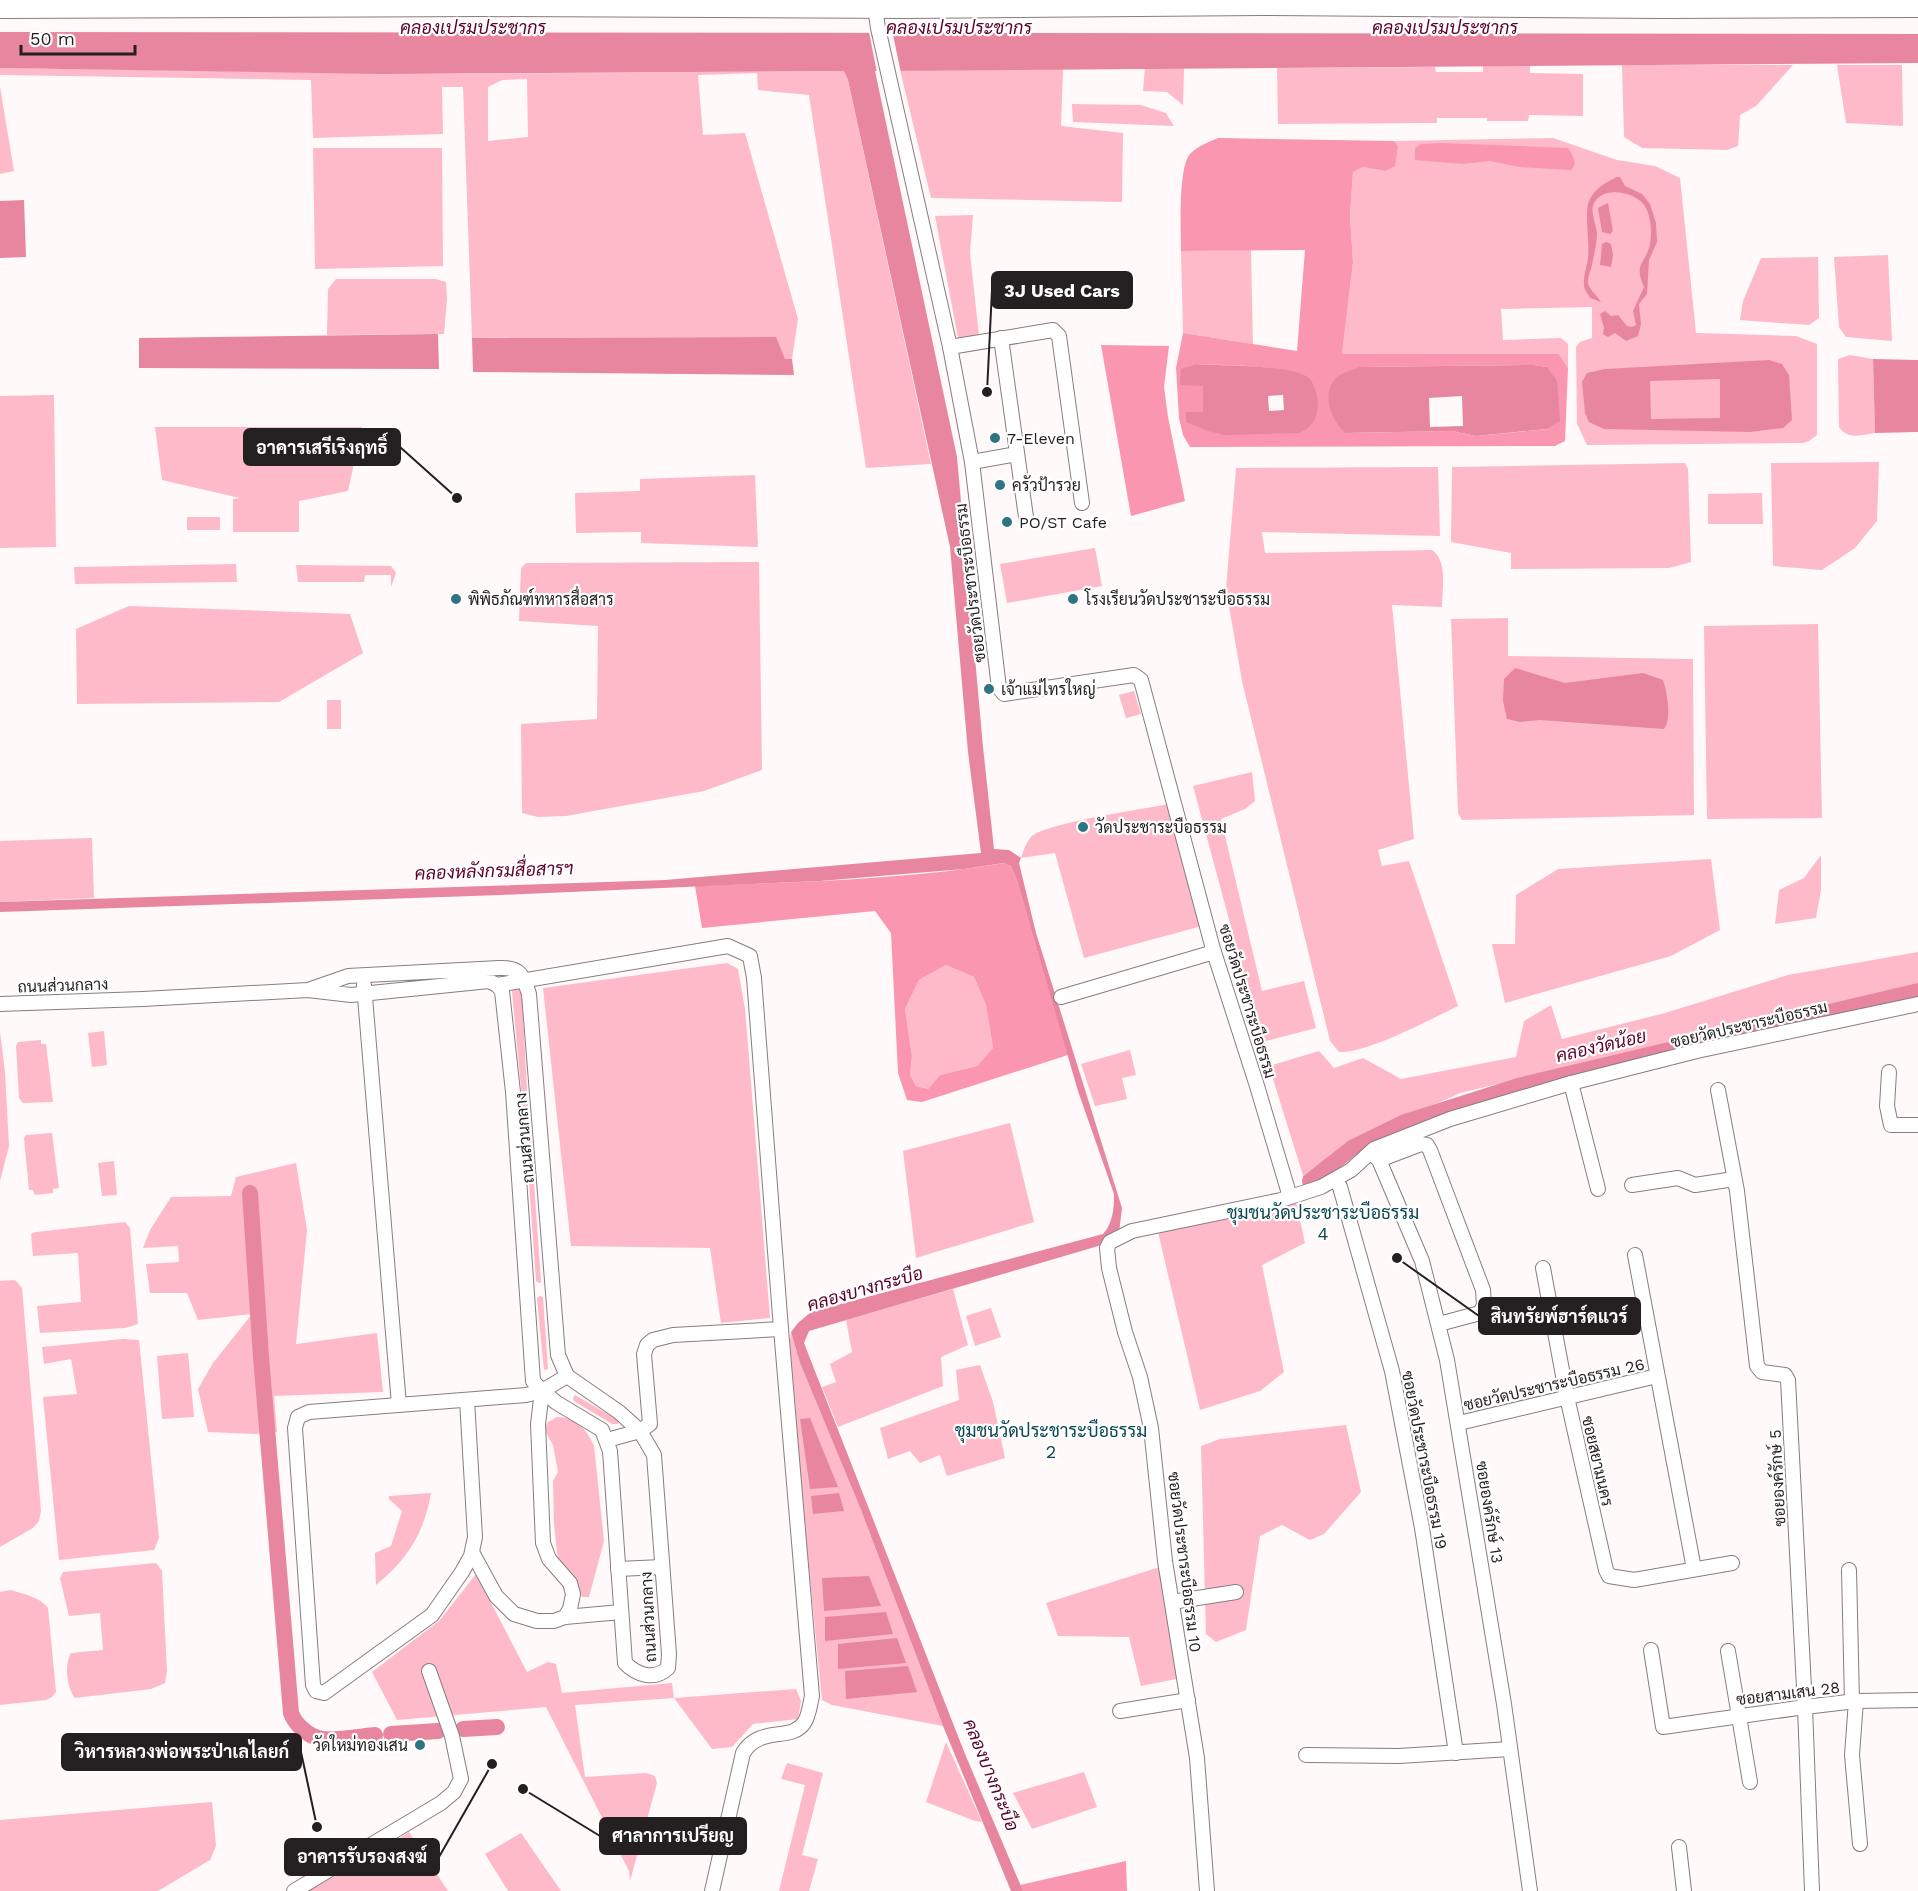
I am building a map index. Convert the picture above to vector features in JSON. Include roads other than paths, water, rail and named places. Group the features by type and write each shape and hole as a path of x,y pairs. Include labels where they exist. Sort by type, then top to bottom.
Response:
{"main road":[{"path":"0,8 1261,2 1918,7"}],"street":[{"name":"ซอยวัดประชาระบือธรรม","path":"875,4 878,28 950,347 972,462 999,688 1004,694 1134,675 1141,680 1214,952 1259,1093 1286,1198"},
{"path":"950,347 1053,330 1059,336 1082,503"},
{"path":"1001,339 1026,517"},
{"path":"972,462 1017,453"},
{"path":"497,985 728,946 750,956 754,978 812,1696 806,1721 801,1728 766,1735 749,1743 743,1753 712,1891"},
{"path":"1061,997 1214,952"},
{"name":"ถนนส่วนกลาง","path":"308,990 348,976 509,968 518,970 525,980 530,994 558,1355 567,1376 619,1412 640,1431 654,1455 669,1654 668,1668 663,1673 653,1676 641,1675 625,1663 610,1451 607,1440"},
{"path":"363,975 399,1405"},
{"name":"ถนนส่วนกลาง","path":"0,1004 308,990 351,994 489,981 497,985 502,992 515,1119 533,1381 542,1391"},
{"name":"ซอยวัดประชาระบือธรรม","path":"1110,1242 1132,1230 1286,1198 1321,1187 1375,1156 1374,1149 1450,1119 1571,1083 1697,1051 1918,1004"},
{"path":"1889,1072 1887,1106 1891,1125 1918,1125"},
{"path":"1571,1083 1598,1189"},
{"name":"ซอยองค์รักษ์ 5","path":"1718,1090 1737,1191 1757,1366 1762,1372 1785,1375 1788,1380 1812,1891"},
{"path":"515,1119 539,1117"},
{"path":"1375,1156 1421,1144 1427,1145 1430,1150 1483,1290 1484,1305 1480,1313 1439,1324"},
{"name":"ซอยองค์รักษ์ 13","path":"1375,1156 1422,1261 1439,1324 1459,1423 1530,1891"},
{"path":"1632,1185 1678,1178 1695,1185 1734,1179"},
{"name":"ซอยวัดประชาระบือธรรม 19","path":"1335,1180 1340,1186 1392,1371 1422,1528 1456,1753"},
{"name":"ซอยวัดประชาระบือธรรม 10","path":"1110,1242 1107,1248 1109,1268 1148,1413 1172,1602 1197,1758 1207,1891"},
{"path":"1635,1255 1694,1569"},
{"name":"ซอยสยามนคร","path":"1543,1268 1567,1397 1609,1576 1634,1580 1732,1563"},
{"path":"527,1291 553,1289"},
{"path":"542,1391 602,1430 607,1440 640,1431 650,1424 644,1354 647,1345 653,1340 673,1335 781,1329"},
{"path":"467,1400 475,1538 472,1552 462,1572 432,1614 324,1693 316,1691 313,1685 295,1428 298,1417 309,1412 526,1395 542,1391 567,1376"},
{"name":"ซอยวัดประชาระบือธรรม 26","path":"1459,1423 1657,1376"},
{"path":"542,1391 538,1424 543,1543 549,1559 570,1583 573,1594 570,1610 565,1617"},
{"path":"472,1552 496,1596 514,1614 537,1621 554,1621 565,1617 621,1612"},
{"path":"618,1569 662,1567"},
{"path":"1849,1570 1854,1702 1852,1755 1860,1844"},
{"path":"1172,1602 1236,1593"},
{"name":"ซอยสามเสน 28","path":"1651,1650 1663,1727 1805,1707 1854,1702 1918,1700"},
{"path":"1728,1651 1749,1782"},
{"path":"294,1891 441,1803 454,1792 461,1779 452,1736 429,1671"},
{"path":"1120,1711 1188,1700"},
{"path":"1306,1755 1399,1756 1510,1749"},
{"path":"1680,1847 1684,1891"}],"waterway":[{"name":"คลองวัดน้อย","path":"1310,1181 1352,1148 1405,1122 1518,1086 1918,991"},
{"path":"250,1193 261,1357 291,1713 302,1728 318,1738 337,1739 375,1735"},
{"path":"463,1729 497,1727"},
{"path":"391,1734 438,1731"}],"place":[{"name":"3J Used Cars","path":"987,392"},
{"name":"7-Eleven","path":"995,438"},
{"name":"ครัวป้ารวย","path":"1000,485"},
{"name":"อาคารเสรีเริงฤทธิ์","path":"457,498"},
{"name":"PO/ST Cafe","path":"1007,522"},
{"name":"พิพิธภัณฑ์ทหารสื่อสาร","path":"456,599"},
{"name":"โรงเรียนวัดประชาระบือธรรม","path":"1073,599"},
{"name":"เจ้าแม่ไทรใหญ่","path":"989,689"},
{"name":"วัดประชาระบือธรรม","path":"1083,827"},
{"name":"สินทรัยพ์ฮาร์ดแวร์","path":"1397,1258"},
{"name":"วัดใหม่ทองเสน","path":"420,1745"},
{"name":"อาคารรับรองสงฆ์","path":"492,1764"},
{"name":"ศาลาการเปรียญ","path":"523,1789"},
{"name":"วิหารหลวงพ่อพระป่าเลไลยก์","path":"317,1827"}],"district":[{"name":"ชุมชนวัดประชาระบือธรรม 4","path":"1323,1223"},
{"name":"ชุมชนวัดประชาระบือธรรม 2","path":"1051,1441"}],"water label":[{"name":"คลองเปรมประชากร","path":"473,28"},
{"name":"คลองเปรมประชากร","path":"959,28"},
{"name":"คลองเปรมประชากร","path":"1445,28"},
{"name":"คลองหลังกรมสื่อสารฯ","path":"494,871"},
{"name":"คลองบางกระบือ","path":"865,1289"},
{"name":"คลองบางกระบือ","path":"991,1775"}]}
